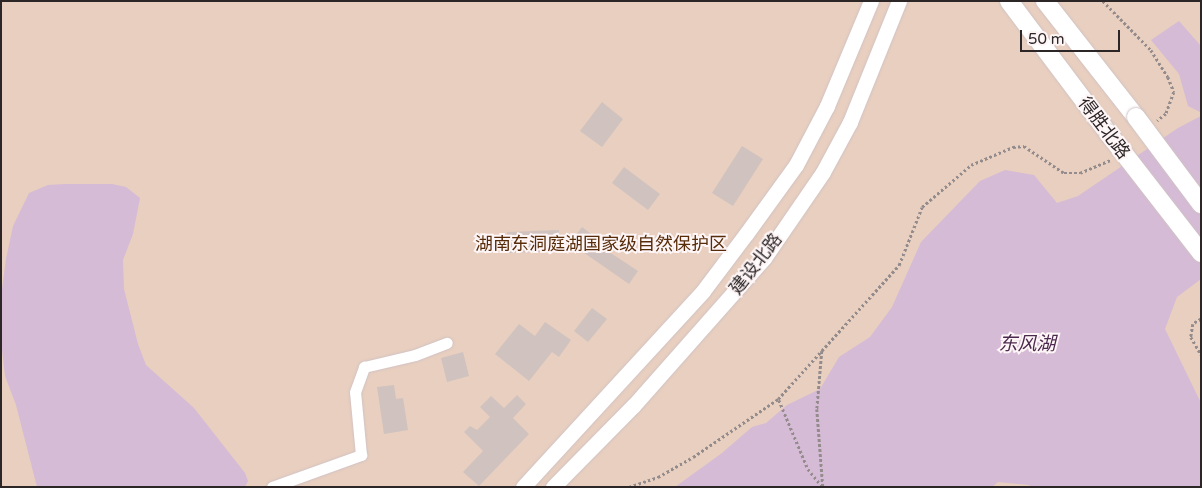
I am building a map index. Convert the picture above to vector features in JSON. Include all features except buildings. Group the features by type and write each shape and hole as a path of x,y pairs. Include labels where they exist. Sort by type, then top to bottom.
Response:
{"main road":[{"path":"523,487 703,291 796,165 827,106 871,1"},
{"name":"建设北路","path":"553,487 634,404 764,258 823,172 870,75 899,1"},
{"name":"得胜北路","path":"1009,1 1201,253"},
{"name":"得胜北路","path":"1045,1 1201,204"}],"street":[{"path":"272,487 361,455 355,392 364,367 415,354 447,343"}],"path":[{"path":"1103,1 1151,50 1168,77 1174,92 1166,114 1152,126"},
{"path":"629,487 658,477 686,461 778,399 899,265 922,207 971,165 1013,146 1024,146 1064,172 1080,173 1108,162 1116,156"},
{"path":"1201,319 1193,324 1191,337 1201,354"},
{"path":"822,351 817,409 823,487"},
{"path":"778,399 808,469 823,487"}],"green space":[{"name":"湖南东洞庭湖国家级自然保护区","path":"1,1 1201,1 1201,487 1,487"}],"water":[{"path":"1179,21 1201,46 1200,112 1188,106 1179,74 1151,40"},
{"name":"东风湖","path":"1201,116 1201,279 1177,297 1165,329 1201,403 1201,487 1030,487 1029,485 998,482 992,487 675,487 722,453 752,427 766,423 787,405 820,389 839,357 870,337 892,307 921,242 980,181 1005,170 1034,175 1057,203 1078,196 1178,128"},
{"path":"112,184 126,187 140,198 133,234 123,260 124,289 138,344 146,365 194,408 245,473 248,481 245,487 37,487 16,405 5,376 1,340 1,297 13,226 29,193 48,185"}]}
